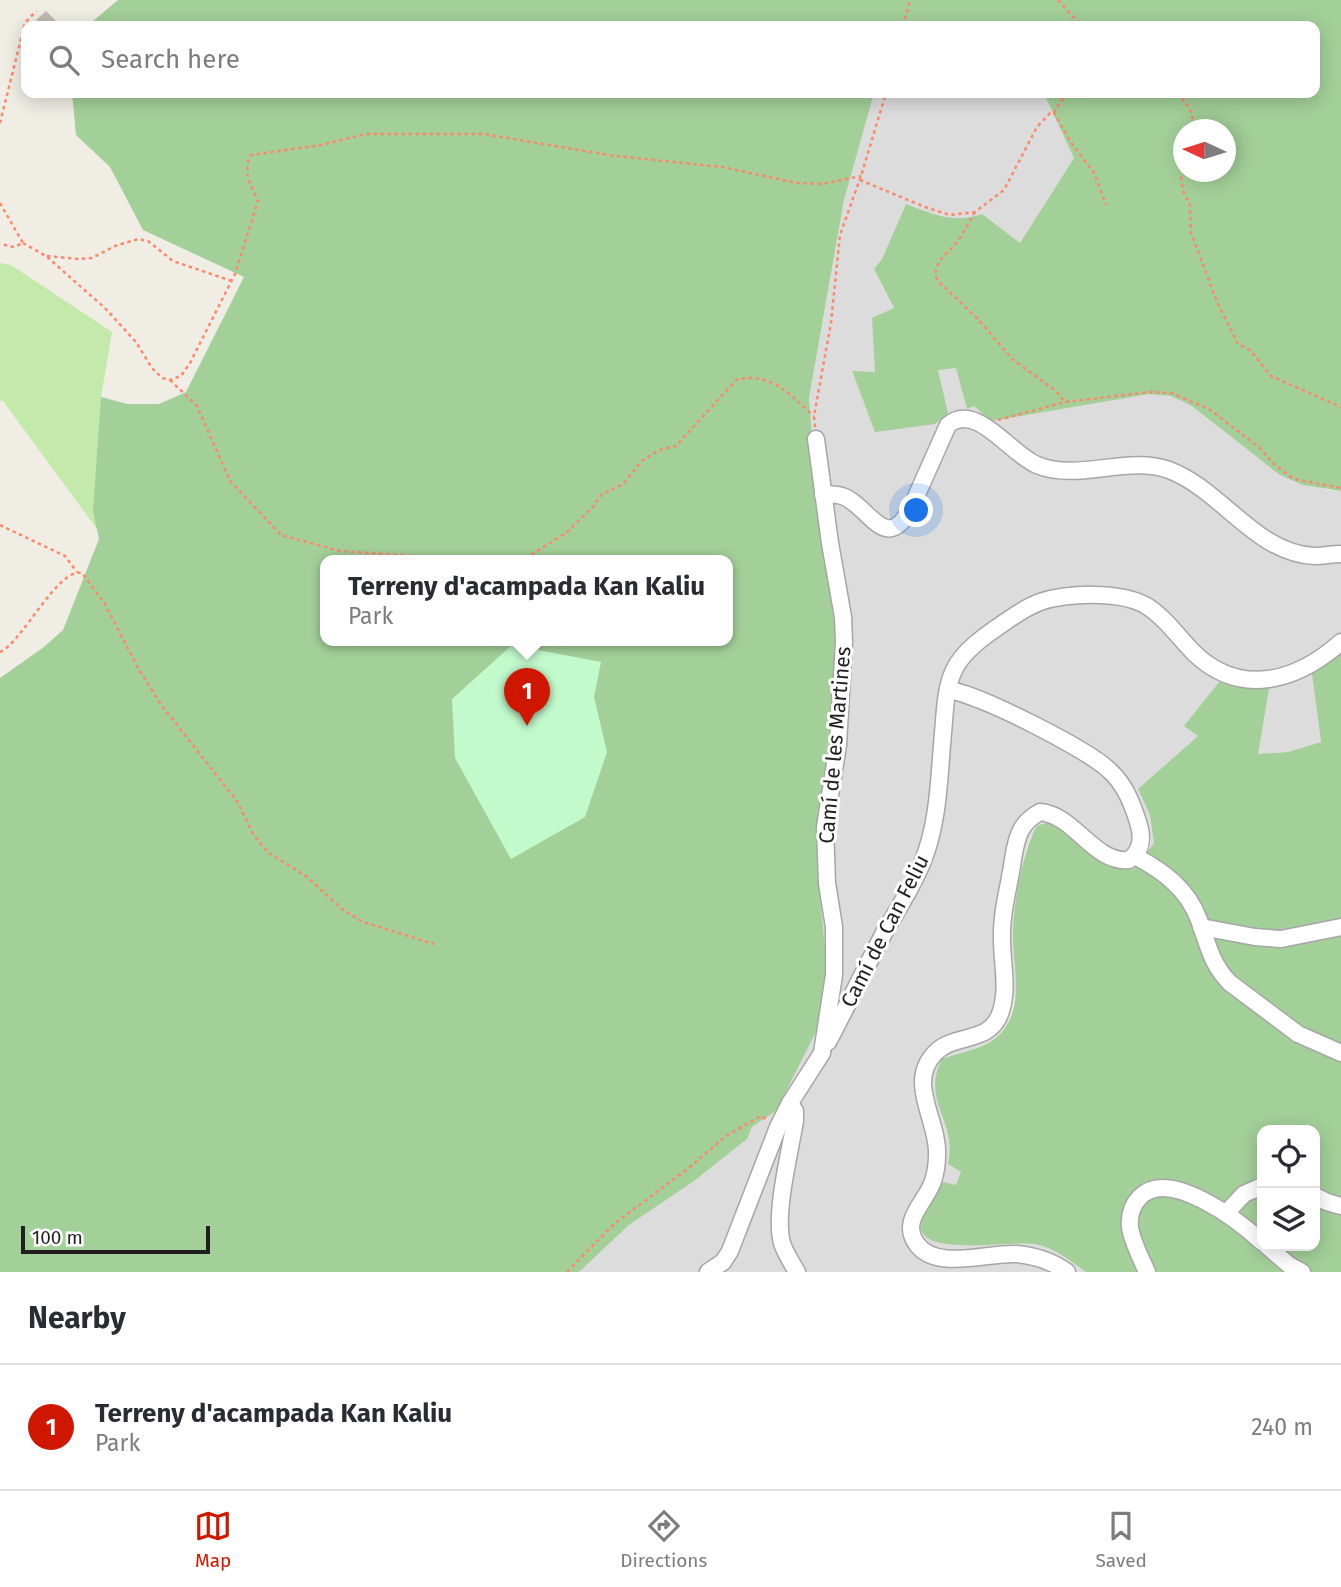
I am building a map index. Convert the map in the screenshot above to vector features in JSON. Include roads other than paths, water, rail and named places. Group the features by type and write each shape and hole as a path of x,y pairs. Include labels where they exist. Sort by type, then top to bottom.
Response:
{"street":[{"path":"823,495 845,496 876,525 888,529 895,527 907,517 948,425 953,420 967,418 981,424 1024,458 1047,468 1062,470 1134,466 1166,469 1202,489 1255,532 1280,546 1314,556 1341,554"},
{"name":"Camí de les Martines","path":"708,1272 723,1262 730,1251 778,1127 822,1053 834,975 834,928 827,883 825,827 838,745 844,641 843,617 816,439"},
{"name":"Camí de Can Feliu","path":"822,1053 925,856 937,806 948,690 953,671 961,659 994,629 1042,601 1080,596 1111,596 1145,606 1208,664 1234,677 1253,681 1266,681 1300,670 1341,642"},
{"path":"948,690 962,692 987,703 1101,762 1121,783 1136,817 1141,841 1135,856 1129,860 1114,859 1054,815 1040,812 1027,821 1017,839 1004,903 1004,986 1001,1012 992,1028 984,1033 943,1046 934,1054 925,1073 924,1096 936,1132 938,1150 933,1182 911,1222 916,1243 929,1255 939,1258 961,1259 1015,1254 1043,1259 1066,1272"},
{"path":"1135,856 1177,883 1191,903 1211,956 1230,983 1298,1034 1341,1053"},
{"path":"1201,927 1281,939 1341,927"},
{"path":"790,1104 795,1111 780,1223 782,1243 797,1272"},
{"path":"1147,1272 1130,1225 1132,1209 1142,1195 1156,1188 1169,1188 1227,1212 1257,1237"},
{"path":"1227,1212 1244,1194 1258,1188"},
{"path":"1320,1198 1341,1206"},
{"path":"1273,1251 1302,1272"}],"place":[{"name":"Terreny d'acampada Kan Kaliu","path":"527,726"}]}
